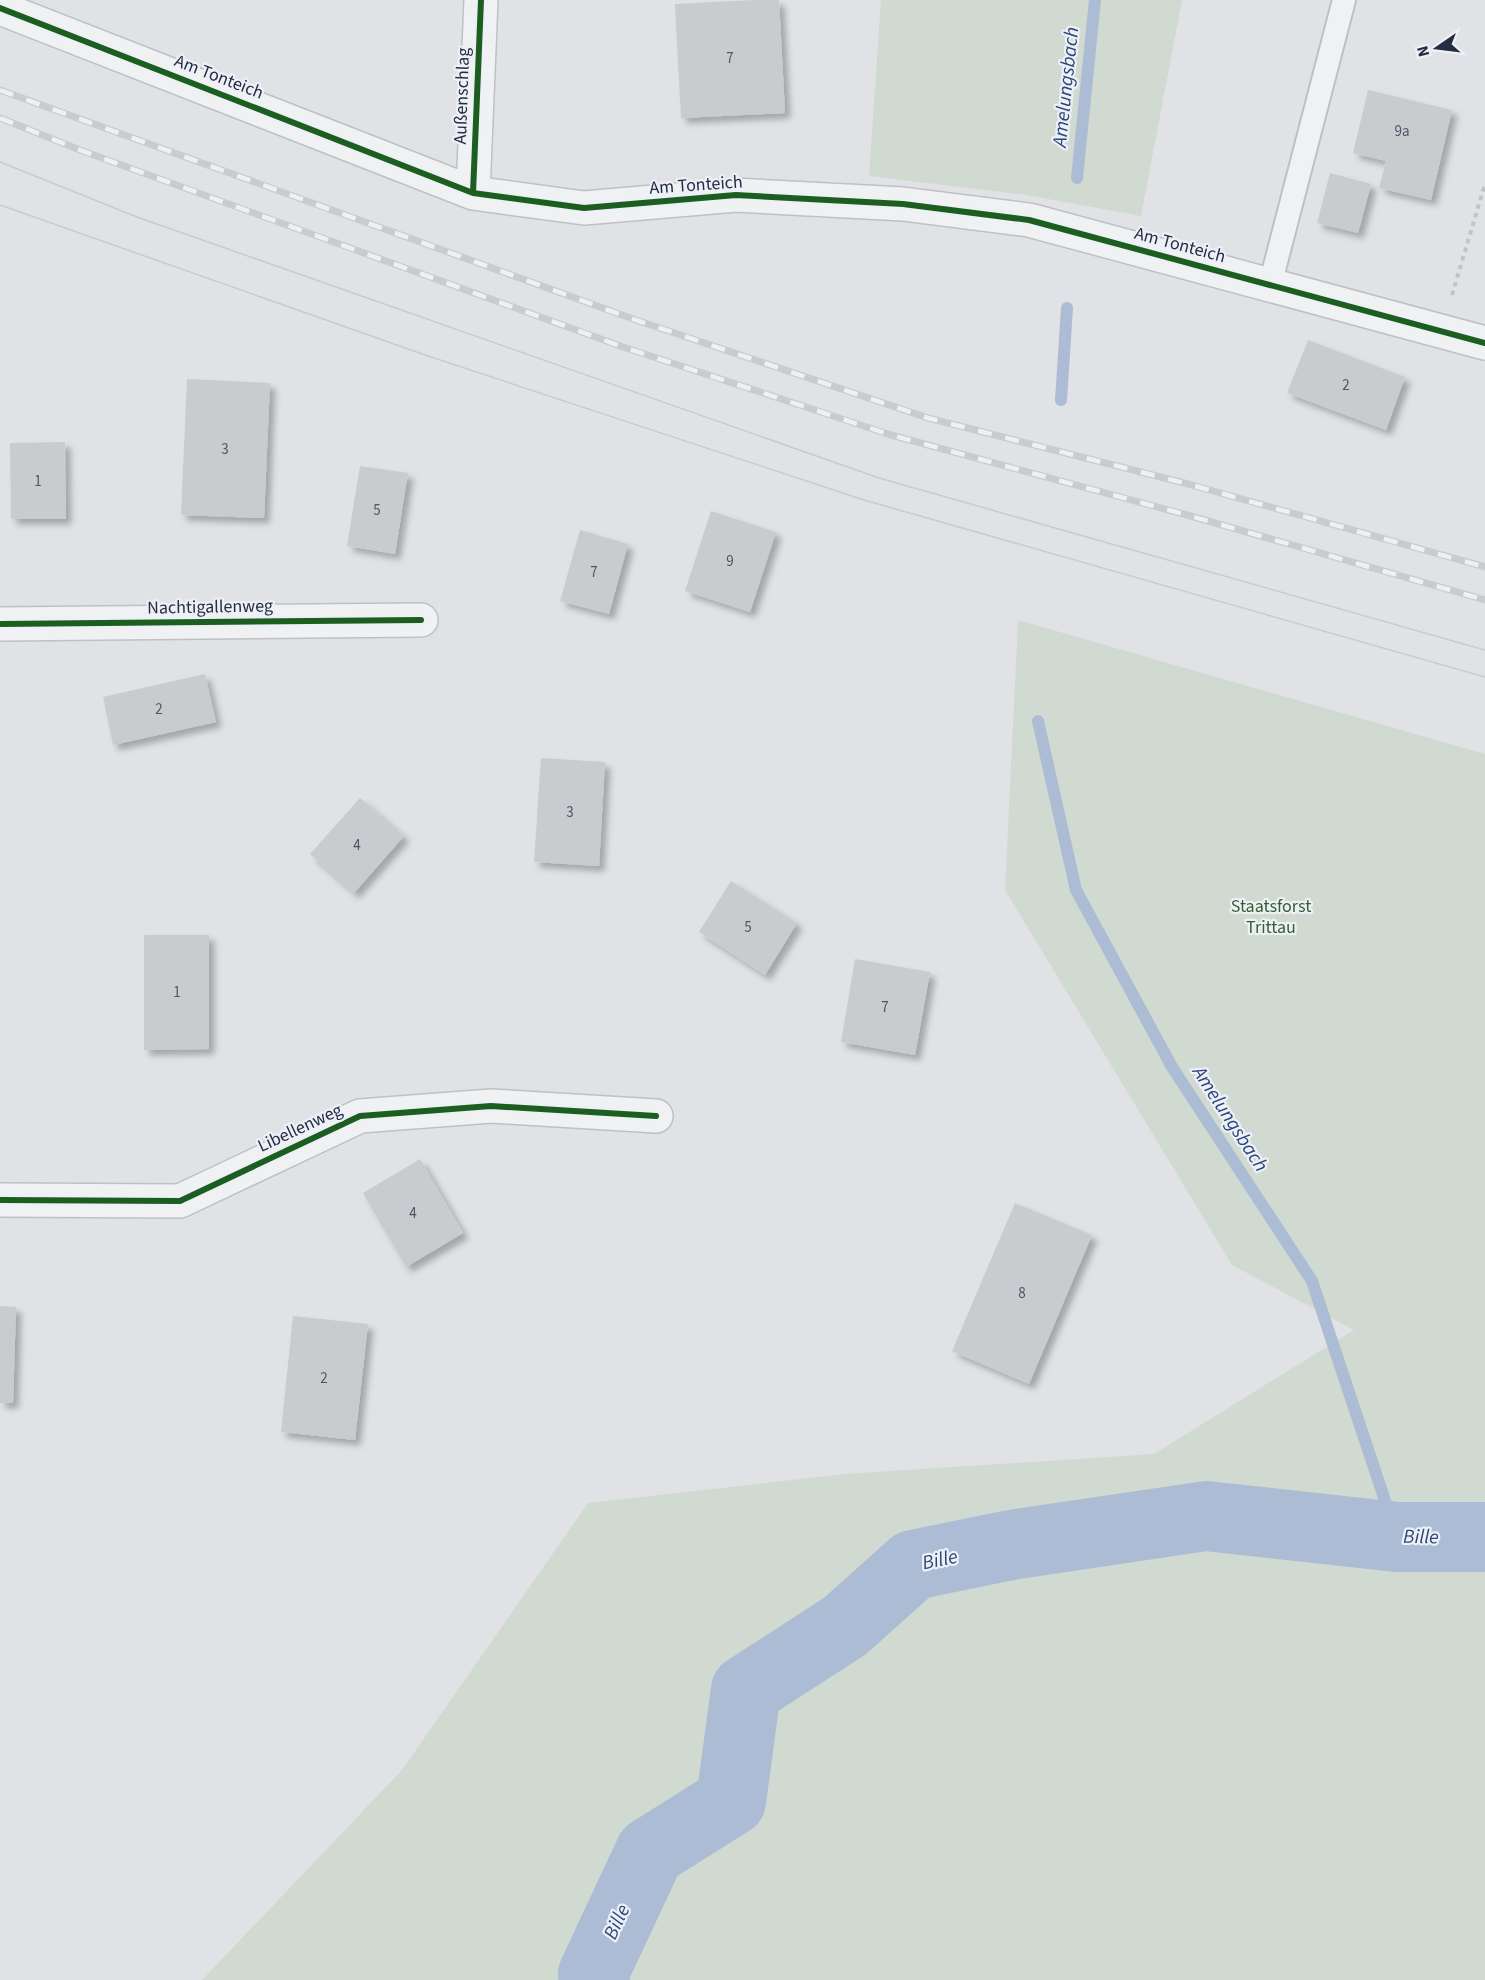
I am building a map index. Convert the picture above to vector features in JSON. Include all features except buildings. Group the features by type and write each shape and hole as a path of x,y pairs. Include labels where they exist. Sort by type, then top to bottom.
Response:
{"street":[{"name":"Außenschlag","path":"473,193 481,0"},
{"name":"Am Tonteich","path":"0,8 473,193 584,208 736,195 903,204 1029,220 1485,344"},
{"name":"Nachtigallenweg","path":"0,624 421,620"},
{"name":"Libellenweg","path":"0,1200 180,1201 360,1116 491,1106 656,1116"}],"lane":[{"path":"1270,285 1344,0"}],"path":[{"path":"1441,332 1485,184"}],"green space":[{"path":"881,0 1182,0 1141,216 1026,195 869,176"},
{"name":"Staatsforst Trittau","path":"1018,620 1485,754 1485,1980 202,1980 402,1770 588,1503 845,1474 1154,1454 1354,1330 1232,1265 1005,890"}],"waterway":[{"name":"Amelungsbach","path":"1077,178 1095,0"},
{"name":"Amelungsbach","path":"1061,400 1067,308"},
{"name":"Amelungsbach","path":"1038,721 1076,890 1172,1067 1312,1281 1397,1537"},
{"name":"Bille","path":"595,1980 593,1974 650,1852 731,1801 746,1690 845,1626 913,1565 1011,1545 1206,1516 1397,1537 1485,1537"}],"tram line":[{"path":"0,162 137,217 879,478 1485,650"},
{"path":"0,205 428,356 864,500 1485,677"}],"railway":[{"path":"0,90 636,320 928,418 1188,484 1485,567"},
{"path":"0,118 80,150 623,347 891,435 1187,515 1485,600"}],"cycle path":[{"path":"473,193 481,0"},
{"path":"0,8 473,193 584,208 736,195 903,204 1029,220 1485,343"},
{"path":"0,624 421,620"},
{"path":"0,1200 180,1201 360,1116 491,1106 656,1116"}]}
